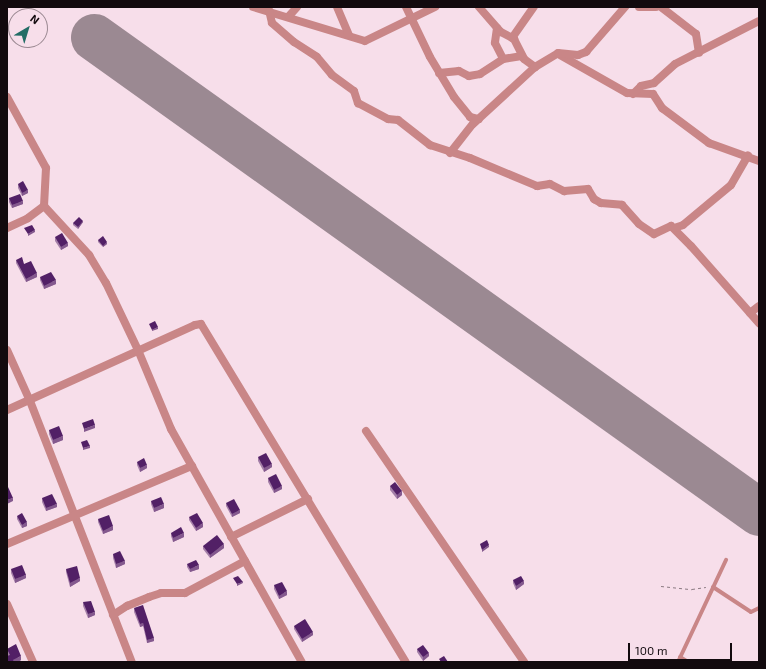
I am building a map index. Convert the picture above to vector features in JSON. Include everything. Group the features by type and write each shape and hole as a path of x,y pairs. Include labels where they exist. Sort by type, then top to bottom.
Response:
{"street":[{"path":"253,7 269,10 368,41 435,7"},
{"path":"289,16 297,7"},
{"path":"337,7 349,36"},
{"path":"406,7 439,73 474,120"},
{"path":"479,7 497,28 512,38 522,56 535,67"},
{"path":"512,38 534,7"},
{"path":"450,153 474,120 535,67 558,53 578,55 586,52 625,7"},
{"path":"639,7 656,7"},
{"path":"661,7 696,34 699,53"},
{"path":"269,10 272,23 317,57 332,75 354,91 358,103 388,119 398,120 430,145 450,153 470,158 537,186 550,184 564,191 588,189 594,199 601,202 622,205 639,224 654,234 668,226 674,228 759,323"},
{"path":"633,94 641,86 654,83 675,64 759,21"},
{"path":"497,28 496,43 503,59"},
{"path":"558,53 633,94 646,92 653,94 662,108 709,143 746,159 759,161"},
{"path":"439,73 459,70 469,76 480,74 503,59 522,56"},
{"path":"7,97 46,168 44,206 89,255 138,350 171,429 302,662"},
{"path":"674,228 683,225 731,185 743,168 746,159"},
{"path":"7,228 28,218 44,206"},
{"path":"750,313 759,306"},
{"path":"7,410 30,401 194,324 202,324 406,662"},
{"path":"7,350 30,401 73,516 132,662"},
{"path":"366,431 524,662"},
{"path":"7,544 192,466"},
{"path":"231,537 308,500"},
{"path":"113,615 127,606 161,593 185,593 245,561"},
{"path":"7,604 33,662"}],"lane":[{"path":"678,662 726,560"},
{"path":"713,586 751,612 759,608"},
{"path":"680,657 688,662"}],"path":[{"path":"661,586 692,590 713,586"}],"building":[{"path":"23,181 28,190 22,193 18,184"},
{"path":"20,194 23,201 12,205 9,198"},
{"path":"79,217 83,221 78,227 73,223"},
{"path":"32,225 35,230 28,234 24,228"},
{"path":"62,233 68,243 61,247 55,237"},
{"path":"103,236 107,242 103,246 98,240"},
{"path":"22,257 24,264 31,261 37,273 26,279 16,260"},
{"path":"51,272 56,280 44,286 40,277"},
{"path":"155,321 158,327 152,330 149,324"},
{"path":"93,419 95,425 84,429 82,423"},
{"path":"59,426 63,436 53,440 49,430"},
{"path":"87,440 90,446 83,448 81,442"},
{"path":"266,453 272,464 264,468 258,457"},
{"path":"144,458 147,465 140,468 137,462"},
{"path":"276,474 282,486 274,490 268,478"},
{"path":"395,482 402,491 397,495 390,486"},
{"path":"7,487 13,498 7,500"},
{"path":"52,494 57,504 46,508 42,498"},
{"path":"161,497 164,504 154,508 151,501"},
{"path":"234,499 240,510 232,514 226,503"},
{"path":"22,513 27,522 22,525 17,516"},
{"path":"197,513 203,523 196,528 189,517"},
{"path":"109,515 113,526 103,531 98,519"},
{"path":"181,527 184,533 173,538 171,533"},
{"path":"217,535 224,544 210,555 203,546"},
{"path":"487,540 489,545 482,550 480,544"},
{"path":"120,551 125,561 116,564 113,554"},
{"path":"196,560 199,565 190,569 187,564"},
{"path":"22,565 26,575 15,579 11,569"},
{"path":"77,566 80,578 70,583 66,569"},
{"path":"238,576 243,582 237,584 233,578"},
{"path":"521,576 524,581 516,586 513,580"},
{"path":"282,582 287,591 279,596 274,585"},
{"path":"91,601 95,612 88,614 83,602"},
{"path":"143,605 154,638 147,640 143,623 140,624 134,608"},
{"path":"305,619 313,632 302,639 294,626"},
{"path":"16,644 21,656 13,660 14,662 7,662 7,656 10,655 7,649"},
{"path":"423,645 429,653 423,657 417,649"},
{"path":"444,656 448,662 441,662 439,659"}],"runway":[{"path":"94,37 759,512"}]}
